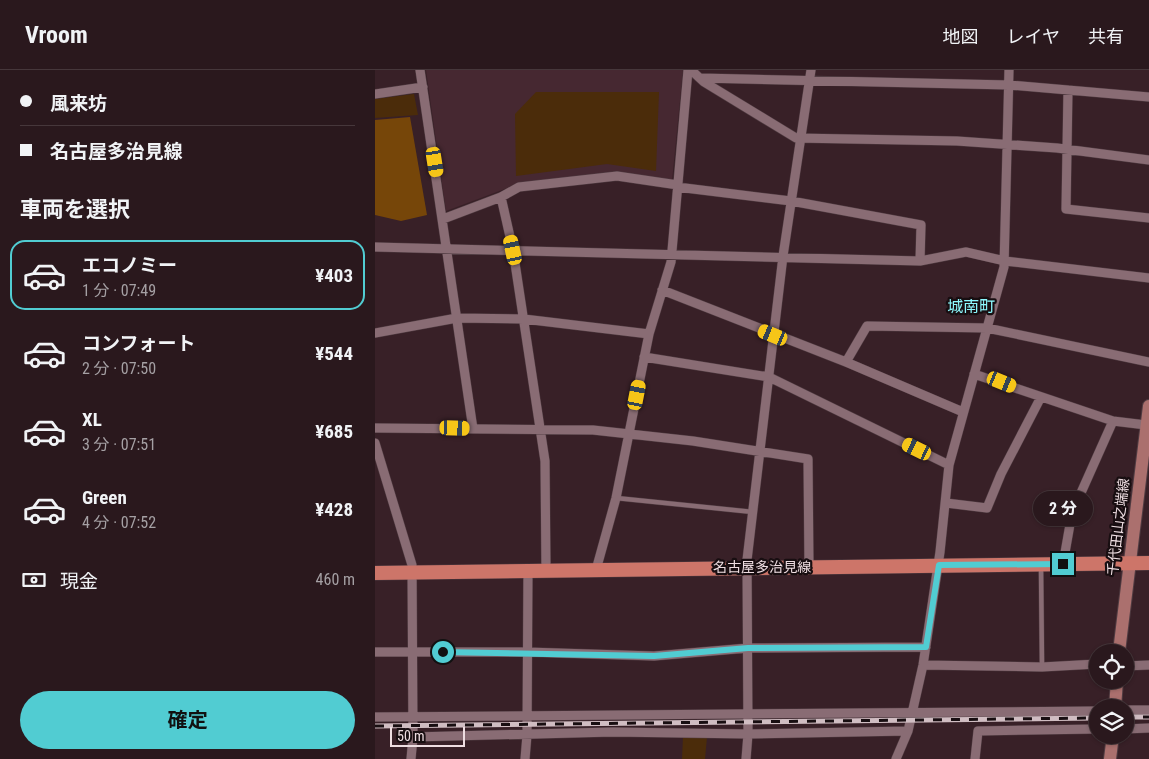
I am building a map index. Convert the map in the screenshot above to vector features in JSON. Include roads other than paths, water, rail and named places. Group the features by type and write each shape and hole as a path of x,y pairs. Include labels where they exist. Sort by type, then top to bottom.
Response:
{"main road":[{"name":"名古屋多治見線","path":"375,574 747,567 1149,563"}],"street":[{"path":"420,70 473,429"},
{"path":"596,570 616,498 649,334 672,254 689,70 773,124 801,139 957,141 1008,144 1067,149 1149,160"},
{"path":"897,759 908,731 923,665 939,565 949,465 1005,261 1009,70"},
{"path":"701,78 810,75 1009,84 1149,97"},
{"path":"746,759 748,734 747,567 783,256 810,75"},
{"path":"375,94 423,87"},
{"path":"1068,90 1066,209 1149,218"},
{"path":"443,219 501,197 519,188 617,176 791,201 921,225 920,261"},
{"path":"501,197 513,250 545,462 546,570"},
{"path":"375,247 920,261 966,252 1005,261 1149,278"},
{"path":"662,290 846,362 963,412"},
{"path":"375,333 457,318 524,319 649,334"},
{"path":"846,362 867,326 987,328 1149,362"},
{"path":"644,357 769,377 949,465"},
{"path":"974,374 1113,421 1148,417"},
{"path":"946,503 987,508 1001,474 1041,397"},
{"name":"千代田山之端線","path":"1120,644 1148,417"},
{"path":"1063,564 1072,513 1113,421"},
{"path":"375,428 593,430 629,433 807,459 809,567"},
{"path":"375,443 411,555 413,573 413,737 411,759"},
{"path":"525,759 527,735 528,571"},
{"path":"375,652 527,652 654,656 748,648 926,647"},
{"path":"923,665 1042,667 1089,664"},
{"path":"1134,666 1149,665"},
{"path":"1134,710 1149,710"},
{"path":"375,717 1089,711"},
{"path":"1134,729 1149,728"},
{"path":"975,759 978,731 1089,729"},
{"path":"413,737 613,732 748,734 908,731"},
{"path":"1110,759 1112,744"}],"lane":[{"path":"616,498 753,512"},
{"path":"1041,564 1042,667"}],"railway":[{"path":"1134,717 1149,717"},
{"path":"375,726 1089,718"}],"district":[{"name":"城南町","path":"971,306"}]}
